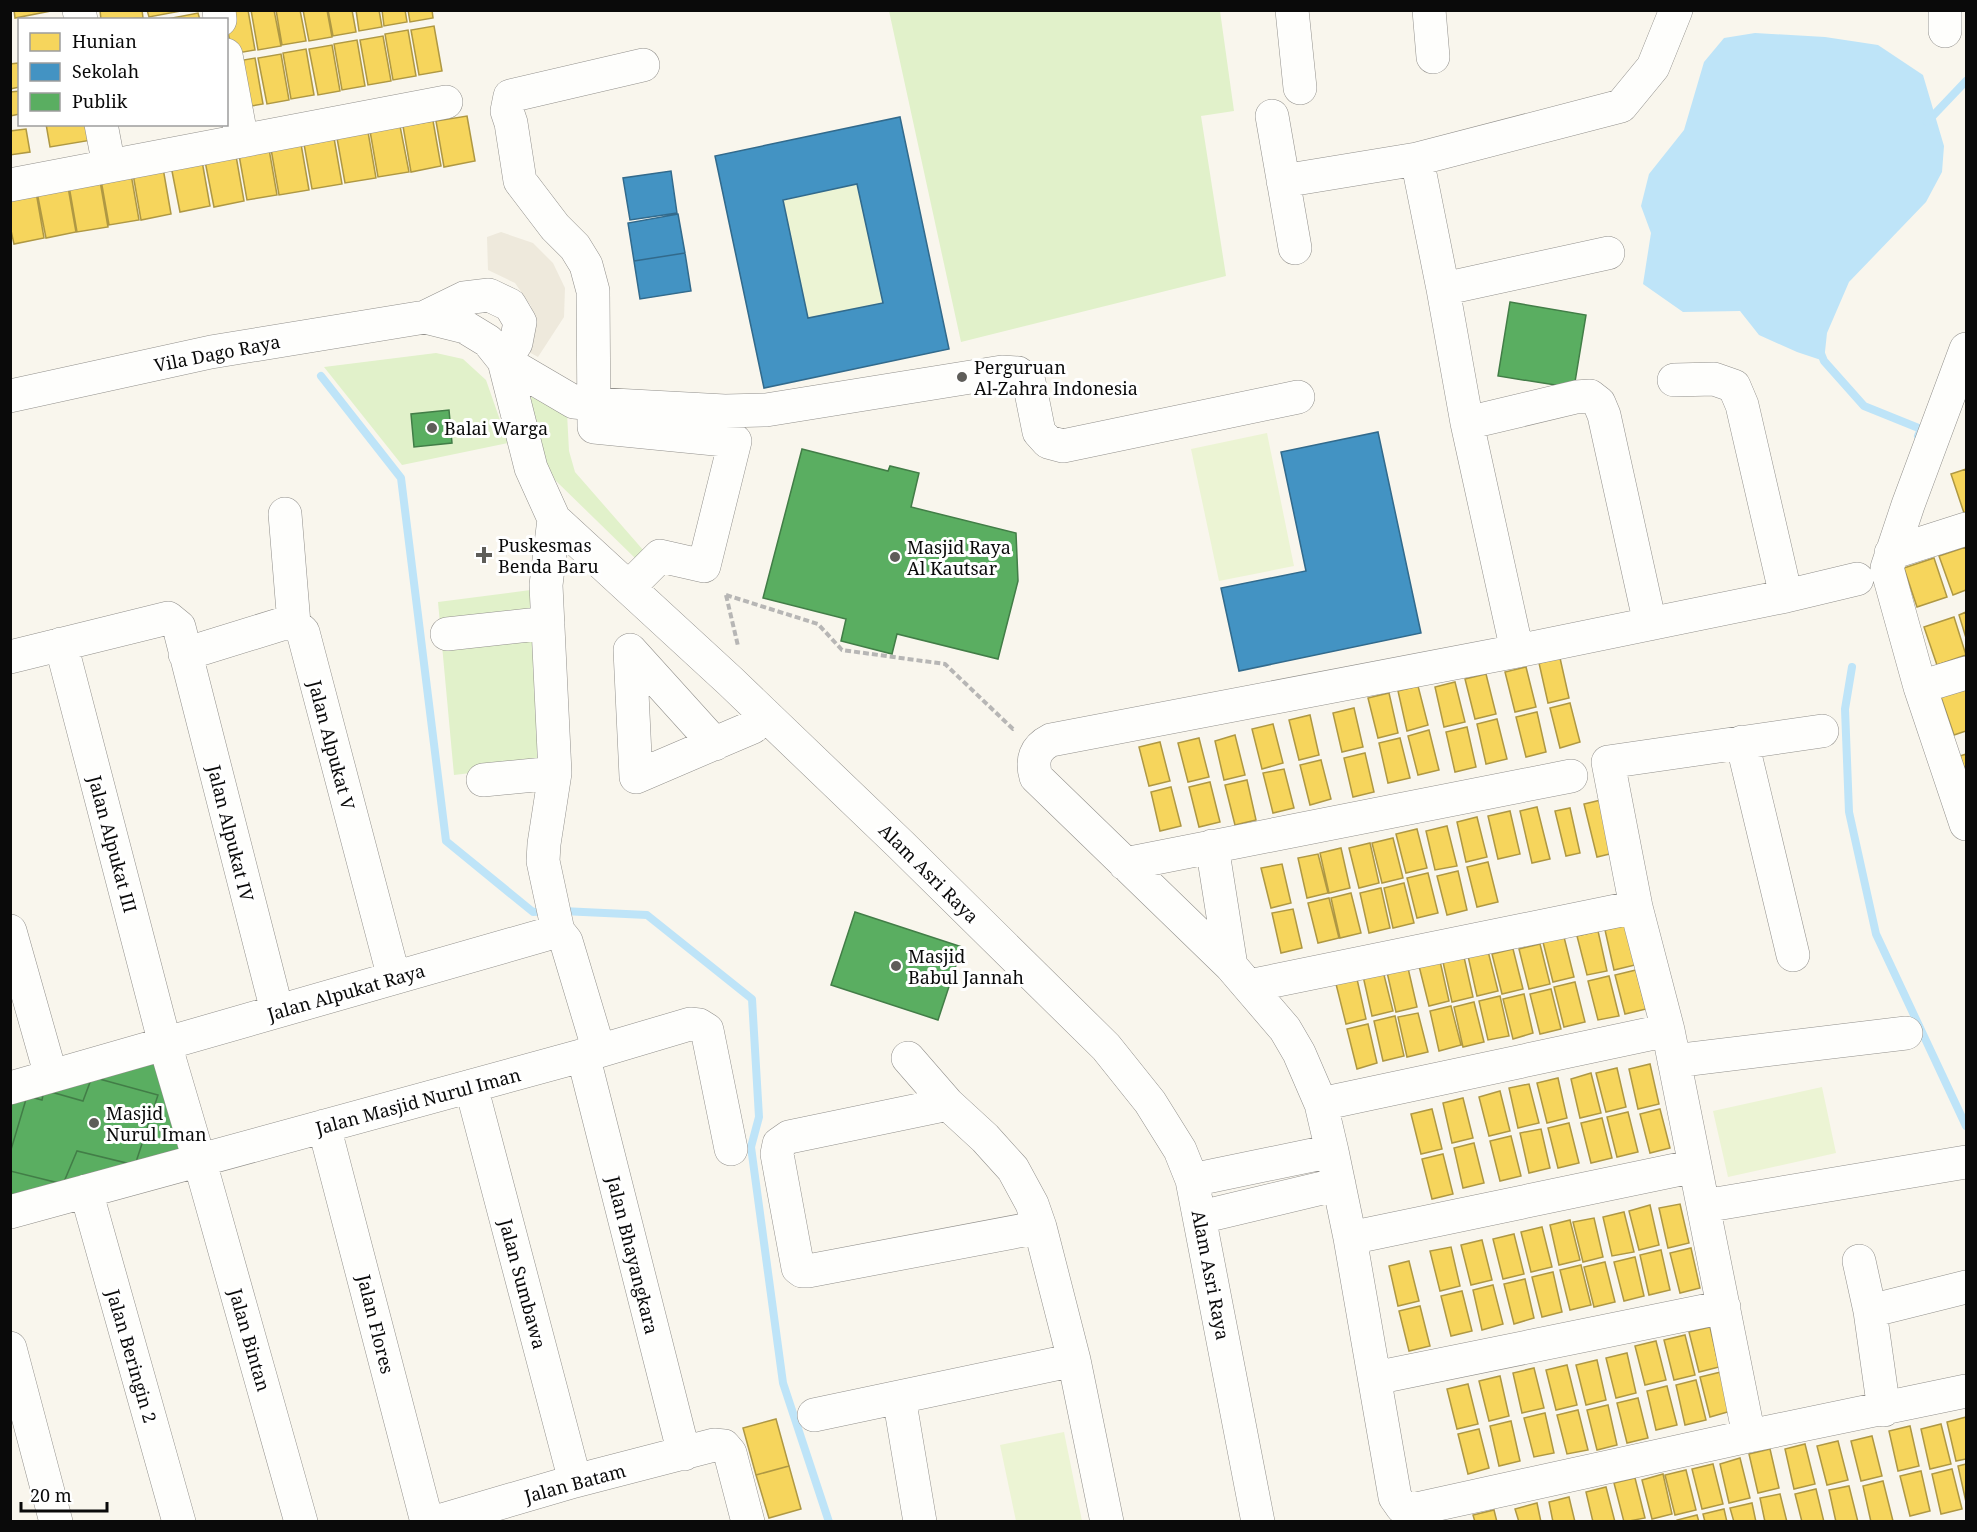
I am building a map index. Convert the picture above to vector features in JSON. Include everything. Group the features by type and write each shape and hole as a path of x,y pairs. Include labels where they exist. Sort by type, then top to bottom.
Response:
{"street":[{"path":"1292,10 1300,88"},
{"path":"1429,10 1434,57"},
{"path":"1283,181 1417,159 1621,106 1653,67 1676,10"},
{"path":"228,65 242,141"},
{"path":"629,587 660,556 704,566 735,441 594,427 593,291 586,265 575,247 555,227 520,182 507,111 510,96 643,65"},
{"path":"10,185 446,102"},
{"path":"1272,116 1295,248"},
{"path":"101,126 109,166"},
{"path":"1417,159 1467,423 1517,651"},
{"path":"1443,290 1608,253"},
{"name":"Vila Dago Raya","path":"10,396 211,352 425,317 464,298 489,295 510,305 520,322 516,343 504,361"},
{"path":"1965,816 1920,687 1889,560 1958,395 1966,349"},
{"path":"504,361 574,402 724,411 766,410 1002,372 1018,372 1029,382 1039,432 1048,442 1063,446 1298,397"},
{"name":"Alam Asri Raya","path":"504,361 531,468 554,519 730,681 901,845 1106,1047 1150,1102 1180,1150 1192,1180 1201,1217 1258,1521"},
{"path":"1674,380 1714,379 1734,386 1748,426 1786,596"},
{"path":"1467,423 1576,397 1590,396 1599,402 1650,624"},
{"path":"185,654 282,624 294,624 285,514"},
{"path":"554,519 546,585 555,773 543,861 558,931 566,941 591,1053"},
{"path":"1889,560 1966,529"},
{"path":"1857,579 1786,596 1517,651 1051,740 1041,745 1035,754 1033,765 1036,777 1240,976 1285,1029 1299,1053 1321,1104 1332,1151 1350,1238 1395,1497 1402,1507 1416,1509 1966,1391"},
{"name":"Jalan Alpukat IV","path":"61,644 168,618 178,627 278,1011"},
{"path":"447,634 548,623"},
{"name":"Jalan Alpukat V","path":"294,624 303,632 394,978"},
{"path":"10,657 61,644"},
{"name":"Jalan Alpukat III","path":"61,644 165,1044 199,1159"},
{"path":"1920,687 1966,673"},
{"path":"715,744 753,728 765,715"},
{"path":"1749,1436 1671,1045 1636,907 1608,762 1822,731"},
{"path":"1742,742 1793,955"},
{"path":"483,780 555,773"},
{"path":"1125,864 1571,776"},
{"path":"1212,846 1240,976"},
{"path":"1240,976 1636,907"},
{"path":"10,931 51,1076"},
{"name":"Jalan Alpukat Raya","path":"10,1088 558,931"},
{"name":"Jalan Masjid Nurul Iman","path":"10,1212 690,1024 699,1025 707,1030 731,1149"},
{"path":"1321,1104 1671,1045 1906,1033"},
{"name":"Jalan Bhayangkara","path":"591,1053 699,1449"},
{"path":"908,1058 948,1104 985,1138 1013,1169 1032,1204 1074,1360 1107,1521"},
{"name":"Jalan Sumbawa","path":"471,1086 575,1481"},
{"path":"948,1104 789,1137 779,1144 777,1154 798,1268 808,1271 1040,1227"},
{"name":"Jalan Flores","path":"324,1126 427,1521"},
{"path":"1192,1180 1332,1151"},
{"name":"Jalan Bintan","path":"199,1159 301,1521"},
{"path":"1704,1206 1966,1162"},
{"path":"1350,1238 1695,1166"},
{"path":"1201,1217 1339,1184"},
{"name":"Jalan Beringin 2","path":"86,1191 179,1521"},
{"path":"1859,1261 1870,1311 1884,1410"},
{"path":"1870,1311 1966,1287"},
{"path":"1375,1378 1724,1307"},
{"path":"10,1348 56,1521"},
{"path":"814,1415 1074,1360"},
{"path":"899,1397 920,1521"},
{"path":"699,1449 724,1446 730,1453 748,1521"},
{"name":"Jalan Batam","path":"435,1521 699,1449"}],"path":[{"path":"704,566 726,596 741,662 730,681"},
{"path":"726,596 818,624 842,650 945,664 1006,721"}],"green space":[{"path":"889,11 1220,11 1234,111 1201,116 1226,276 961,342"},
{"path":"857,184 883,303 808,318 783,200"},
{"path":"436,353 463,359 486,380 508,443 402,465 324,367"},
{"path":"529,396 567,413 569,451 575,472 644,551 636,559 555,480 542,457"},
{"path":"1267,433 1294,566 1219,581 1191,449"},
{"path":"538,589 546,764 454,775 438,602"},
{"path":"1822,1087 1836,1153 1728,1177 1713,1111"},
{"path":"1064,1432 1082,1521 1016,1521 1000,1445"}],"shaded area":[{"path":"501,232 533,243 553,263 565,288 564,317 538,357 527,351 534,326 531,306 515,283 488,270 487,237"}],"water":[{"path":"1755,33 1825,37 1878,45 1923,75 1944,146 1942,172 1926,202 1849,282 1827,333 1824,361 1759,335 1740,311 1683,312 1643,284 1651,233 1641,206 1649,174 1684,130 1704,62 1724,38"}],"building: Hunian":[{"path":"14,10 56,10 15,18"},
{"path":"100,10 142,10 143,18 101,18"},
{"path":"147,10 186,10 149,17"},
{"path":"224,10 248,10 255,50 232,54 228,18 225,18"},
{"path":"251,10 274,10 281,46 258,50"},
{"path":"276,10 300,10 306,41 282,45"},
{"path":"303,10 327,10 332,37 309,41"},
{"path":"328,10 352,10 356,32 333,36"},
{"path":"356,10 379,10 382,27 359,31"},
{"path":"382,10 405,10 407,22 384,26"},
{"path":"408,10 432,10 433,18 410,22"},
{"path":"198,13 199,18 172,18"},
{"path":"434,26 442,71 419,75 411,30"},
{"path":"408,30 416,76 393,80 385,34"},
{"path":"383,36 391,81 368,85 360,40"},
{"path":"357,40 365,86 342,90 334,44"},
{"path":"332,45 340,91 318,95 309,49"},
{"path":"306,49 314,95 291,99 283,53"},
{"path":"281,54 289,100 267,104 258,58"},
{"path":"255,58 263,104 240,108 232,62"},
{"path":"18,63 18,87 10,89 10,64"},
{"path":"18,91 18,114 10,116 10,92"},
{"path":"467,116 475,161 444,167 436,121"},
{"path":"433,121 441,166 411,172 403,126"},
{"path":"46,126 89,126 92,140 50,147"},
{"path":"400,126 409,172 378,177 370,131"},
{"path":"26,129 30,152 10,155 10,131"},
{"path":"368,132 376,178 345,183 337,138"},
{"path":"334,138 342,184 312,189 304,144"},
{"path":"301,144 309,190 279,195 271,149"},
{"path":"269,149 277,195 247,200 239,155"},
{"path":"236,156 244,201 214,207 205,161"},
{"path":"202,161 210,206 180,212 171,166"},
{"path":"163,168 171,214 141,220 133,174"},
{"path":"131,174 139,220 109,225 101,180"},
{"path":"100,181 108,227 77,232 69,186"},
{"path":"68,187 76,232 46,238 37,192"},
{"path":"36,192 44,238 14,244 10,226 10,197"},
{"path":"1966,469 1966,512 1964,513 1951,474"},
{"path":"1966,547 1966,590 1953,595 1939,556"},
{"path":"1934,558 1947,597 1917,607 1904,568"},
{"path":"1966,612 1966,638 1959,615"},
{"path":"1954,617 1966,655 1937,665 1924,627"},
{"path":"1560,658 1569,698 1548,703 1539,663"},
{"path":"1526,667 1536,707 1515,712 1505,672"},
{"path":"1486,674 1496,714 1475,719 1465,679"},
{"path":"1455,682 1465,722 1444,727 1435,687"},
{"path":"1418,686 1428,725 1407,731 1398,691"},
{"path":"1966,688 1966,731 1954,735 1941,697"},
{"path":"1389,693 1398,733 1378,738 1368,698"},
{"path":"1570,703 1580,742 1560,748 1550,708"},
{"path":"1354,708 1363,747 1342,752 1333,713"},
{"path":"1537,712 1546,752 1526,757 1516,717"},
{"path":"1310,715 1319,755 1299,760 1289,720"},
{"path":"1497,719 1507,759 1486,764 1477,724"},
{"path":"1273,724 1283,763 1262,769 1252,729"},
{"path":"1467,727 1476,767 1455,772 1446,732"},
{"path":"1429,730 1439,770 1418,775 1408,736"},
{"path":"1235,735 1245,775 1224,780 1215,741"},
{"path":"1199,738 1209,777 1188,782 1178,743"},
{"path":"1400,738 1410,778 1388,783 1379,743"},
{"path":"1160,742 1170,781 1149,786 1139,747"},
{"path":"1365,753 1374,792 1353,797 1344,758"},
{"path":"1966,754 1966,773 1960,756"},
{"path":"1321,760 1331,799 1310,805 1300,765"},
{"path":"1284,769 1294,808 1273,813 1263,773"},
{"path":"1247,780 1256,820 1235,825 1225,785"},
{"path":"1210,782 1220,822 1199,827 1189,787"},
{"path":"1171,787 1181,826 1160,831 1151,792"},
{"path":"1605,799 1618,852 1597,857 1584,804"},
{"path":"1537,807 1550,859 1532,863 1520,811"},
{"path":"1570,808 1580,853 1566,856 1555,811"},
{"path":"1510,811 1520,854 1498,859 1488,816"},
{"path":"1477,817 1487,857 1466,862 1457,822"},
{"path":"1447,826 1457,866 1435,870 1426,831"},
{"path":"1417,829 1427,868 1406,873 1396,834"},
{"path":"1393,838 1403,878 1382,883 1372,843"},
{"path":"1370,843 1379,883 1359,888 1349,848"},
{"path":"1341,848 1350,888 1329,893 1320,853"},
{"path":"1318,854 1328,893 1307,898 1298,858"},
{"path":"1488,862 1498,902 1477,907 1467,867"},
{"path":"1282,864 1291,903 1271,908 1261,868"},
{"path":"1458,871 1467,910 1447,915 1437,876"},
{"path":"1428,873 1438,913 1417,918 1407,878"},
{"path":"1404,883 1414,923 1393,928 1384,888"},
{"path":"1381,888 1390,928 1369,933 1360,893"},
{"path":"1351,893 1361,933 1340,938 1331,898"},
{"path":"1329,898 1339,938 1318,943 1308,903"},
{"path":"1293,909 1302,948 1281,953 1272,913"},
{"path":"1625,925 1635,965 1614,970 1605,930"},
{"path":"1598,931 1607,971 1587,975 1577,936"},
{"path":"1564,937 1574,977 1553,982 1543,942"},
{"path":"1540,944 1550,984 1529,989 1519,949"},
{"path":"1513,949 1523,989 1502,994 1492,954"},
{"path":"1488,951 1498,991 1477,996 1468,956"},
{"path":"1464,957 1473,997 1452,1002 1443,962"},
{"path":"1440,961 1449,1001 1429,1006 1419,966"},
{"path":"1408,968 1417,1007 1396,1012 1387,972"},
{"path":"1636,970 1646,1009 1625,1014 1615,975"},
{"path":"1383,971 1393,1011 1372,1016 1363,976"},
{"path":"1609,976 1619,1016 1598,1020 1588,981"},
{"path":"1357,979 1366,1019 1346,1024 1336,984"},
{"path":"1575,982 1585,1022 1564,1027 1554,987"},
{"path":"1551,989 1561,1029 1540,1034 1530,994"},
{"path":"1524,994 1533,1033 1513,1039 1503,999"},
{"path":"1500,996 1509,1036 1488,1040 1479,1001"},
{"path":"1474,1002 1484,1042 1463,1047 1454,1007"},
{"path":"1451,1006 1461,1045 1439,1051 1430,1011"},
{"path":"1418,1013 1428,1052 1407,1057 1398,1017"},
{"path":"1395,1016 1404,1056 1383,1061 1374,1021"},
{"path":"1368,1024 1377,1063 1357,1069 1347,1029"},
{"path":"1650,1064 1659,1104 1638,1109 1629,1069"},
{"path":"1617,1068 1626,1107 1606,1112 1596,1073"},
{"path":"1591,1073 1601,1113 1580,1118 1571,1079"},
{"path":"1558,1078 1567,1118 1547,1123 1537,1083"},
{"path":"1529,1084 1539,1123 1518,1128 1509,1088"},
{"path":"1500,1091 1510,1131 1489,1136 1479,1097"},
{"path":"1463,1098 1473,1138 1452,1143 1443,1103"},
{"path":"1432,1109 1442,1149 1421,1154 1411,1114"},
{"path":"1660,1109 1670,1148 1650,1153 1640,1114"},
{"path":"1628,1112 1638,1152 1617,1157 1607,1117"},
{"path":"1602,1118 1612,1158 1591,1163 1581,1123"},
{"path":"1569,1123 1579,1163 1558,1168 1548,1128"},
{"path":"1541,1129 1550,1168 1529,1173 1520,1133"},
{"path":"1511,1136 1521,1176 1500,1181 1490,1141"},
{"path":"1474,1143 1484,1183 1463,1188 1454,1148"},
{"path":"1443,1154 1453,1194 1432,1199 1422,1159"},
{"path":"1680,1204 1689,1243 1668,1248 1659,1208"},
{"path":"1650,1205 1659,1245 1639,1250 1629,1211"},
{"path":"1624,1212 1634,1252 1612,1256 1603,1217"},
{"path":"1594,1218 1603,1257 1583,1262 1573,1222"},
{"path":"1570,1220 1580,1260 1559,1265 1550,1225"},
{"path":"1542,1227 1552,1267 1531,1272 1521,1232"},
{"path":"1514,1234 1524,1274 1503,1279 1493,1239"},
{"path":"1482,1240 1492,1280 1471,1285 1461,1245"},
{"path":"1451,1247 1460,1286 1440,1291 1430,1251"},
{"path":"1691,1248 1700,1288 1680,1293 1670,1253"},
{"path":"1661,1250 1670,1290 1649,1295 1640,1255"},
{"path":"1635,1257 1644,1296 1624,1301 1614,1262"},
{"path":"1409,1261 1419,1301 1398,1306 1389,1266"},
{"path":"1605,1262 1615,1302 1594,1307 1584,1267"},
{"path":"1581,1265 1591,1305 1570,1310 1560,1270"},
{"path":"1553,1272 1562,1312 1542,1317 1532,1277"},
{"path":"1525,1279 1534,1318 1514,1324 1504,1284"},
{"path":"1493,1285 1503,1324 1482,1330 1473,1290"},
{"path":"1462,1291 1472,1331 1451,1336 1441,1296"},
{"path":"1420,1306 1430,1346 1409,1351 1399,1311"},
{"path":"1710,1327 1719,1367 1699,1372 1689,1332"},
{"path":"1685,1335 1695,1375 1674,1380 1664,1340"},
{"path":"1656,1341 1666,1380 1645,1385 1635,1346"},
{"path":"1627,1353 1636,1393 1616,1398 1606,1358"},
{"path":"1597,1360 1606,1400 1586,1405 1576,1365"},
{"path":"1567,1365 1577,1405 1556,1410 1546,1370"},
{"path":"1534,1368 1544,1408 1522,1413 1513,1373"},
{"path":"1721,1372 1731,1411 1710,1417 1700,1377"},
{"path":"1500,1376 1509,1416 1489,1421 1479,1381"},
{"path":"1696,1380 1706,1420 1685,1425 1676,1385"},
{"path":"1468,1384 1478,1424 1457,1429 1447,1389"},
{"path":"1667,1386 1677,1425 1656,1430 1647,1391"},
{"path":"1638,1398 1648,1438 1627,1443 1617,1403"},
{"path":"1608,1405 1617,1445 1597,1450 1587,1410"},
{"path":"1578,1410 1588,1450 1567,1454 1557,1415"},
{"path":"1545,1413 1554,1453 1534,1457 1524,1418"},
{"path":"1966,1417 1966,1459 1956,1461 1947,1422"},
{"path":"776,1419 789,1466 756,1475 743,1428"},
{"path":"1511,1421 1520,1461 1499,1466 1490,1426"},
{"path":"1941,1424 1951,1464 1930,1469 1921,1429"},
{"path":"1910,1426 1919,1466 1898,1471 1889,1431"},
{"path":"1479,1429 1489,1468 1468,1474 1458,1434"},
{"path":"1872,1436 1882,1476 1861,1481 1851,1441"},
{"path":"1838,1441 1848,1480 1827,1485 1817,1446"},
{"path":"1805,1444 1815,1484 1794,1489 1785,1449"},
{"path":"1770,1449 1779,1488 1758,1493 1749,1454"},
{"path":"1740,1458 1750,1498 1729,1503 1720,1464"},
{"path":"1713,1464 1723,1504 1702,1509 1692,1469"},
{"path":"1966,1464 1966,1502 1958,1466"},
{"path":"789,1466 801,1509 769,1518 756,1475"},
{"path":"1952,1469 1962,1509 1941,1514 1932,1474"},
{"path":"1686,1470 1696,1510 1675,1515 1665,1475"},
{"path":"1921,1471 1930,1511 1910,1516 1900,1476"},
{"path":"1663,1474 1672,1514 1652,1519 1642,1480"},
{"path":"1635,1478 1645,1518 1624,1522 1614,1483"},
{"path":"1883,1481 1893,1521 1871,1522 1863,1486"},
{"path":"1849,1486 1858,1522 1836,1522 1829,1490"},
{"path":"1606,1487 1615,1522 1593,1522 1586,1492"},
{"path":"1816,1489 1824,1522 1802,1522 1795,1494"},
{"path":"1780,1494 1787,1522 1765,1522 1760,1498"},
{"path":"1569,1497 1575,1522 1553,1522 1549,1502"},
{"path":"1537,1503 1541,1522 1519,1522 1515,1509"},
{"path":"1752,1503 1756,1522 1734,1522 1730,1508"},
{"path":"1724,1509 1727,1522 1705,1522 1703,1514"},
{"path":"1494,1510 1497,1522 1475,1522 1473,1515"},
{"path":"1697,1515 1699,1522 1677,1522 1677,1520"}],"building: Sekolah":[{"path":"900,117 949,349 764,388 715,156","holes":["857,184 883,303 808,318 783,200"]},
{"path":"671,171 677,213 630,220 623,178"},
{"path":"678,214 685,253 634,261 628,223"},
{"path":"685,253 691,291 640,299 634,261"},
{"path":"1378,432 1421,633 1239,671 1221,588 1306,571 1281,452"}],"building: Publik":[{"path":"1510,302 1586,315 1574,388 1498,376"},
{"name":"Balai Warga","path":"449,410 452,443 414,447 411,414"},
{"name":"Masjid Raya Al Kautsar","path":"802,449 888,471 890,466 919,473 911,507 1016,533 1018,581 998,659 897,634 892,654 841,641 846,619 763,598"},
{"name":"Masjid Babul Jannah","path":"855,912 962,947 938,1020 831,985"},
{"name":"Masjid Nurul Iman","path":"158,1055 186,1151 10,1198 10,1096"},
{"path":"92,1077 158,1095 135,1165 77,1151 63,1184 10,1171 10,1153 27,1096 42,1100 44,1090 83,1101"}],"waterway":[{"path":"1927,122 1966,81"},
{"path":"1820,351 1824,361 1864,406 1921,429 1918,436"},
{"path":"321,376 401,478 446,841 533,912 546,911"},
{"path":"1852,667 1845,709 1849,812 1876,934 1966,1126"},
{"path":"562,911 647,915 752,999 759,1117 751,1147 783,1383 829,1522"}],"place":[{"name":"Perguruan Al-Zahra Indonesia","path":"962,377"},
{"name":"Balai Warga","path":"432,428"},
{"name":"Puskesmas Benda Baru","path":"484,555"},
{"name":"Masjid Raya Al Kautsar","path":"895,557"},
{"name":"Masjid Babul Jannah","path":"896,966"},
{"name":"Masjid Nurul Iman","path":"94,1123"}]}
